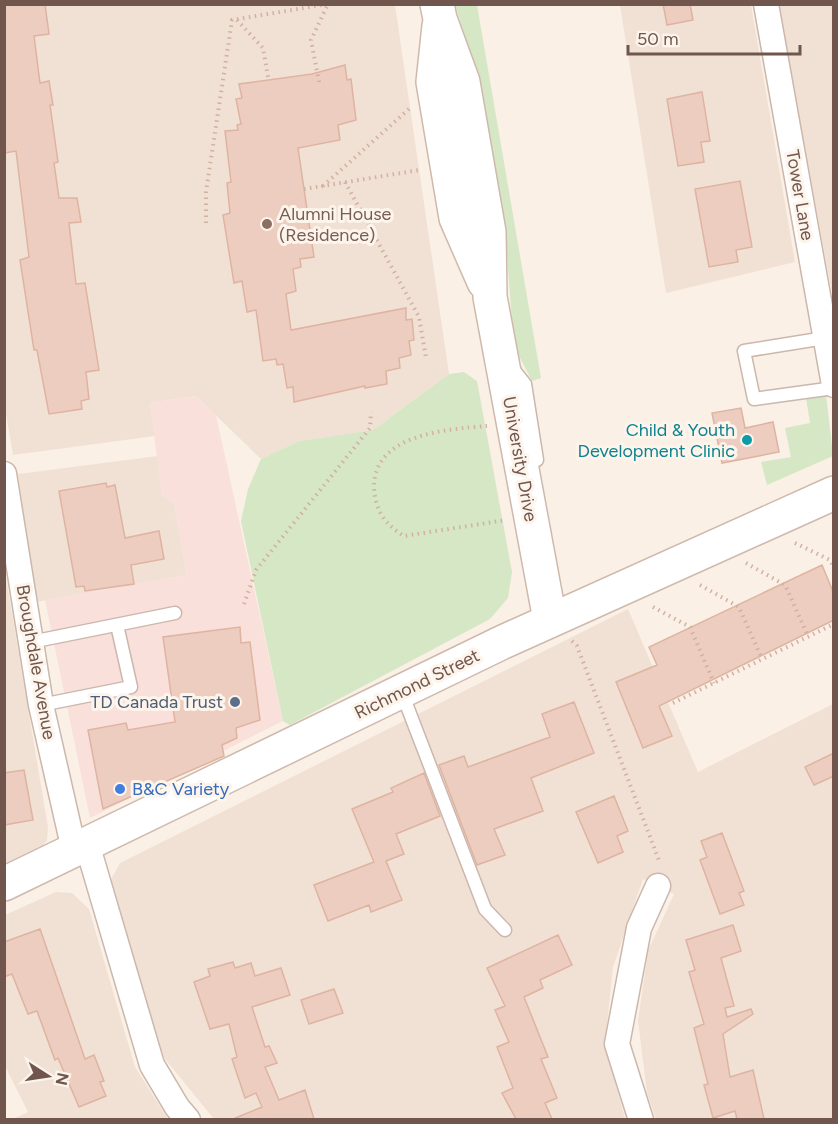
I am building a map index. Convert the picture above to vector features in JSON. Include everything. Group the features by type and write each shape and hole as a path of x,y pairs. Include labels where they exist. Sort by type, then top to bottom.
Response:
{"main road":[{"name":"University Drive","path":"438,12 433,82 456,218 490,297 550,620"},
{"name":"Richmond Street","path":"4,884 550,620 834,493"}],"street":[{"name":"Tower Lane","path":"766,4 834,387"},
{"name":"Broughdale Avenue","path":"4,474 41,705 81,847 152,1065 177,1107 188,1119"},
{"path":"641,1119 617,1044 639,928 658,886"}],"lane":[{"path":"825,338 744,351 754,399 834,387"},
{"path":"501,353 525,384 538,476 531,518"},
{"path":"31,642 175,613"},
{"path":"41,705 131,687 117,625"},
{"path":"401,692 485,909 505,930"}],"path":[{"path":"206,223 206,192 232,20 328,4"},
{"path":"319,82 311,40 328,4"},
{"path":"237,20 263,48 268,77"},
{"path":"323,186 409,109"},
{"path":"304,189 419,170"},
{"path":"345,182 419,317 426,358"},
{"path":"244,604 256,570 370,428 370,412"},
{"path":"514,423 463,428 411,439 385,453 374,478 375,504 386,525 404,536 531,518"},
{"path":"795,543 831,560 834,567"},
{"path":"746,563 785,585 808,636"},
{"path":"700,585 739,607 762,659"},
{"path":"653,607 690,627 714,683"},
{"path":"550,620 577,646 663,871 658,886"},
{"path":"673,703 834,624"}],"shaded area":[{"path":"4,5 395,5 449,374 373,430 299,441 261,459 196,396 150,403 155,436 13,455 4,403"},
{"path":"620,5 751,5 795,262 666,293"},
{"path":"778,5 833,5 833,298"},
{"path":"196,396 216,415 283,721 90,818 45,600 187,575 174,503 162,496 150,403"},
{"path":"158,456 162,495 174,503 187,575 36,602 18,474"},
{"path":"4,566 48,827 47,840 41,848 5,865"},
{"path":"628,609 698,772 833,704 833,1119 656,1119 647,1093 638,1021 648,951 674,894 643,879 613,967 605,1043 625,1119 214,1119 165,1059 151,1031 109,883 120,863"},
{"path":"56,892 72,893 89,909 135,1067 168,1119 13,1119 28,1112 5,1066 5,915"}],"green space":[{"path":"455,5 477,5 541,378 532,381 516,350 513,336 507,254 477,75"},
{"path":"464,372 477,381 512,572 508,598 490,619 290,725 283,721 241,521 248,489 261,459 299,441 373,430 449,374"},
{"path":"826,395 833,456 767,485 761,462 791,457 785,428 810,423 806,398"}],"building":[{"path":"4,4 45,4 49,34 34,36 40,83 49,81 53,105 50,105 58,162 54,163 59,198 77,198 81,222 69,223 76,284 85,283 99,370 86,372 89,399 81,401 82,409 49,414 37,350 34,350 20,260 29,257 16,151 4,153"},
{"path":"663,4 690,4 693,20 667,25"},
{"name":"Alumni House (Residence)","path":"345,65 347,80 351,79 356,120 338,125 340,140 298,148 314,257 300,259 301,267 293,269 296,291 286,294 291,330 406,308 406,320 412,319 414,340 409,341 411,355 399,358 400,368 386,371 387,384 365,388 365,386 294,402 293,387 287,388 283,364 277,365 276,359 263,361 256,310 247,312 242,281 234,283 223,215 230,213 227,183 231,182 225,131 238,130 237,125 241,124 236,99 242,98 239,84 312,74"},
{"path":"702,92 710,141 701,142 704,162 678,166 667,99"},
{"path":"740,181 752,247 736,250 738,262 709,267 695,189"},
{"name":"Child & Youth Development Clinic","path":"741,408 745,428 773,422 779,452 722,463 712,413"},
{"path":"106,483 107,487 115,485 125,538 159,531 164,559 131,565 134,584 85,591 84,586 76,587 59,491"},
{"path":"822,565 834,594 834,620 659,706 672,736 643,748 616,682 657,665 649,647"},
{"path":"240,627 241,643 250,642 260,720 236,728 237,738 222,745 224,756 103,809 88,730 126,723 128,730 175,722 163,637"},
{"path":"574,702 594,753 531,778 543,811 494,829 505,855 477,865 439,765 464,756 468,767 550,737 542,714"},
{"path":"834,753 834,776 814,785 805,767"},
{"path":"24,770 33,820 4,825 4,773"},
{"path":"424,773 440,816 396,834 404,854 386,861 402,900 371,912 369,905 328,921 314,885 374,862 352,809 393,792 391,788"},
{"path":"614,796 628,831 617,836 623,852 598,863 576,812"},
{"path":"722,833 744,891 739,893 744,905 720,914 700,860 707,857 701,841"},
{"path":"733,925 741,951 721,958 734,1006 725,1008 727,1017 751,1009 753,1014 723,1034 730,1077 753,1070 764,1119 737,1119 735,1111 713,1118 704,1085 708,1084 694,1028 704,1024 689,972 695,970 686,940"},
{"path":"40,929 85,1059 94,1055 104,1081 100,1082 106,1096 79,1107 58,1058 55,1060 37,1011 28,1014 12,974 4,977 4,942"},
{"path":"558,935 572,965 540,980 543,988 524,997 548,1057 541,1059 557,1098 545,1103 552,1119 516,1119 502,1093 513,1088 497,1047 509,1042 495,1010 505,1006 487,968"},
{"path":"233,962 235,968 251,963 255,976 281,968 290,995 252,1007 265,1047 269,1046 277,1063 265,1067 279,1100 305,1090 314,1119 233,1119 262,1107 256,1093 245,1098 232,1059 237,1057 229,1024 210,1029 194,982 210,976 208,969"},
{"path":"334,989 343,1013 309,1024 301,1000"}],"place":[{"name":"Alumni House (Residence)","path":"267,224"},
{"name":"Child & Youth Development Clinic","path":"747,440"},
{"name":"TD Canada Trust","path":"235,702"},
{"name":"B&C Variety","path":"120,789"}]}
